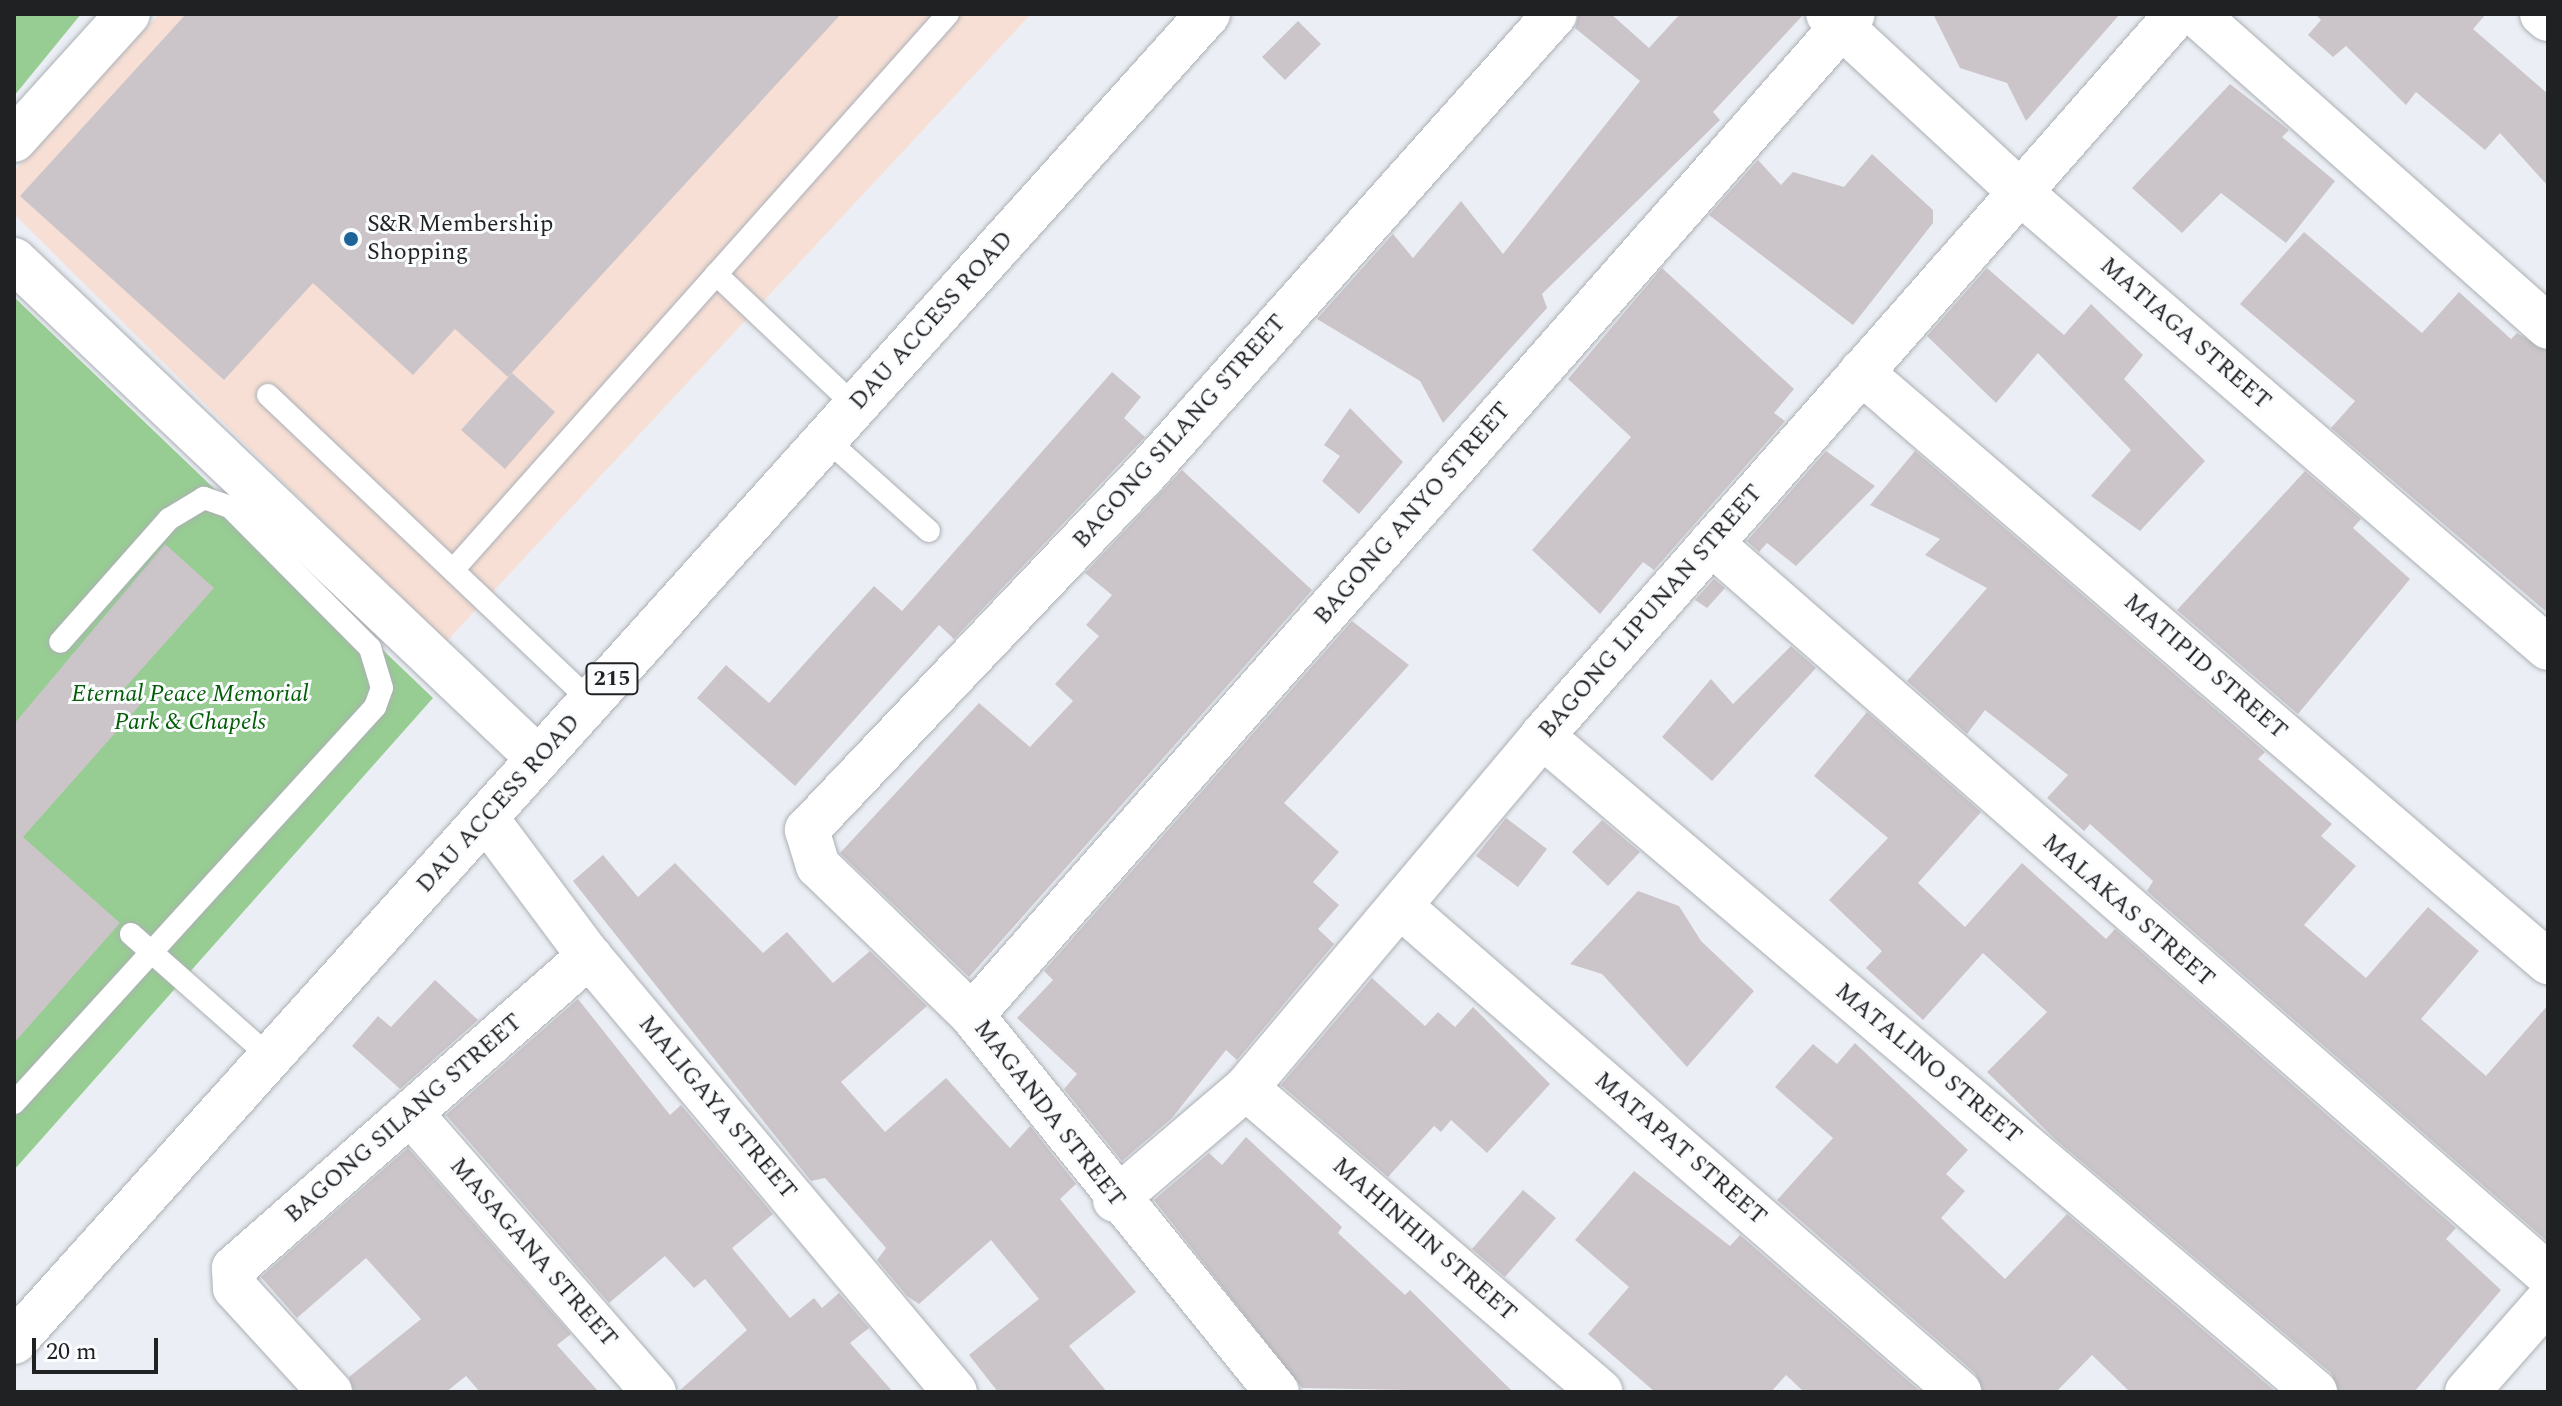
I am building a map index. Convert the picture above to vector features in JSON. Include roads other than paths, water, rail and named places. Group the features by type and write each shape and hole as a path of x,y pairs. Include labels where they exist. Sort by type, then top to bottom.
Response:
{"street":[{"path":"14,140 128,14"},
{"name":"DAU ACCESS ROAD","path":"14,1342 1208,14"},
{"name":"BAGONG SILANG STREET","path":"811,847 807,830 1145,474 1555,14"},
{"name":"BAGONG LIPUNAN STREET","path":"1115,1200 1246,1088 1542,736 2177,14"},
{"path":"2196,14 2548,327"},
{"path":"2542,14 2548,19"},
{"name":"MATIAGA STREET","path":"1841,18 2021,193 2548,648"},
{"name":"BAGONG ANYO STREET","path":"972,1015 1841,18"},
{"path":"14,260 539,759"},
{"name":"MATIPID STREET","path":"1861,372 2548,962"},
{"name":"MALAKAS STREET","path":"1711,543 2548,1275"},
{"name":"MATALINO STREET","path":"1542,736 2315,1392"},
{"name":"MALIGAYA STREET","path":"486,818 589,956 955,1392"},
{"name":"MAGANDA STREET","path":"811,847 818,866 972,1015 1115,1200 1277,1392"},
{"name":"MATAPAT STREET","path":"1400,906 1959,1392"},
{"name":"BAGONG SILANG STREET","path":"330,1392 235,1288 234,1268 412,1115 589,956"},
{"name":"MAHINHIN STREET","path":"1246,1088 1601,1392"},
{"name":"MASAGANA STREET","path":"412,1115 654,1392"},
{"path":"2467,1392 2548,1300"}],"lane":[{"path":"454,569 948,14"},
{"path":"716,274 855,406"},
{"path":"268,395 591,702"},
{"path":"826,439 929,531"},
{"path":"14,1103 150,950 375,707 381,669 370,648 230,507 204,498 169,519 60,642"},
{"path":"131,934 270,1057"}],"place":[{"name":"S&R Membership Shopping","path":"351,239"}],"park label":[{"name":"Eternal Peace Memorial Park & Chapels","path":"190,709"}]}
